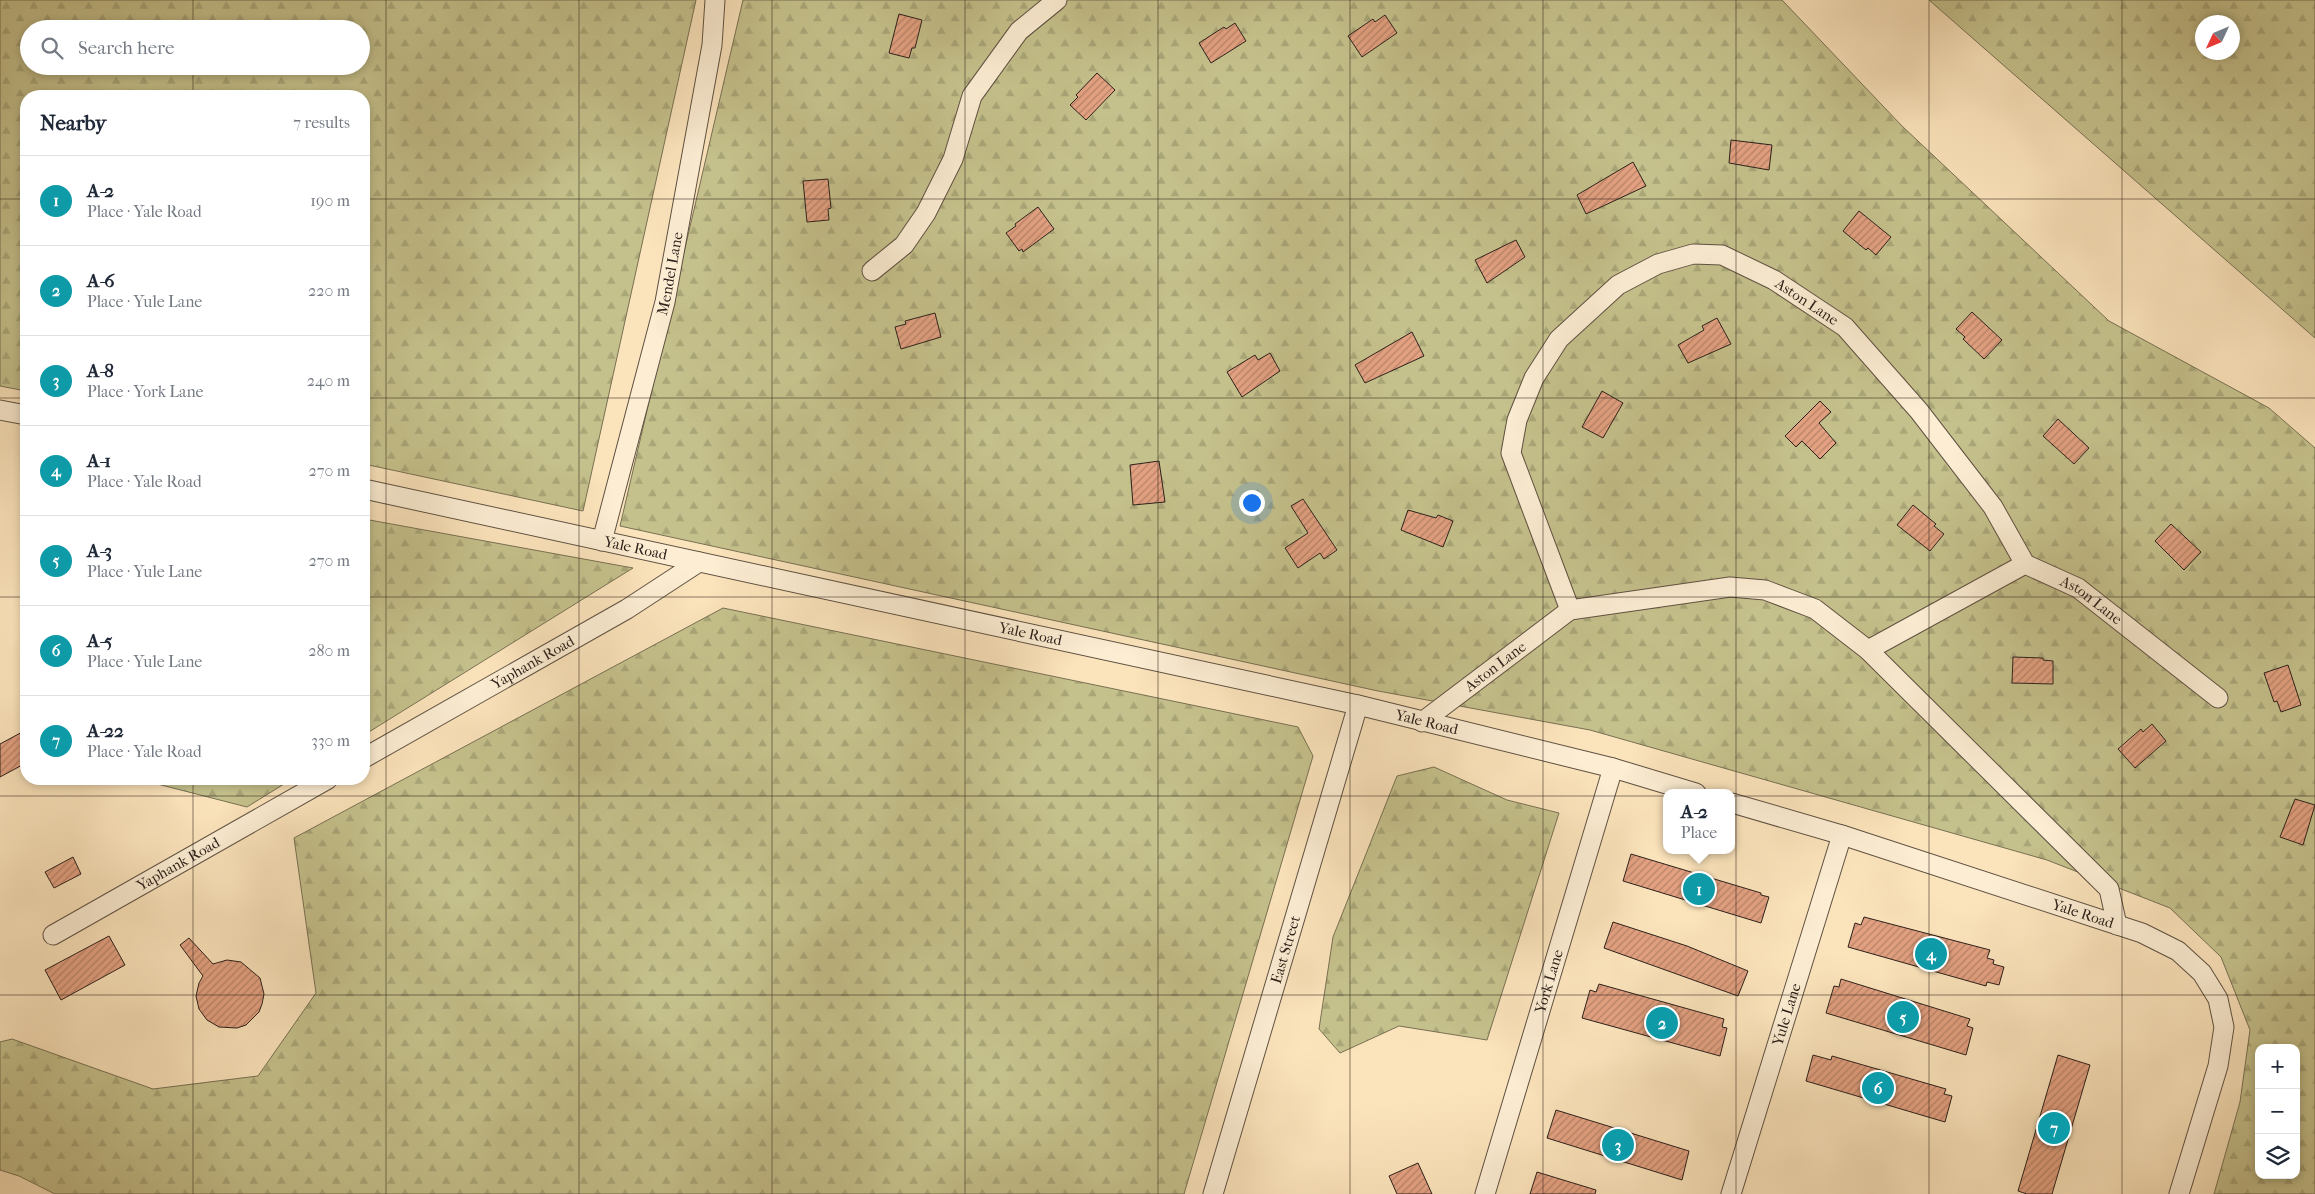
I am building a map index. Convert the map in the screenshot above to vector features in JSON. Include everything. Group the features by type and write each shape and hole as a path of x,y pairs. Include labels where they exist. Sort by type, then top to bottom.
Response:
{"street":[{"name":"Mendel Lane","path":"602,541 665,302 712,45 715,0"},
{"path":"872,271 904,246 926,213 953,159 972,96 1019,31 1044,4"},
{"name":"Aston Lane","path":"1570,610 1511,453 1516,420 1534,378 1559,339 1590,308 1618,285 1658,264 1693,254 1722,255 1774,280 1845,327 1919,411 1987,500 2025,564 2078,588 2218,698"},
{"path":"0,410 20,414"},
{"name":"Yale Road","path":"370,490 1358,706 1613,768 1683,789"},
{"name":"Yaphank Road","path":"370,755 627,609 699,562"},
{"path":"1868,650 2025,564"},
{"name":"Aston Lane","path":"1422,722 1570,610 1730,587 1765,590 1815,609 1868,650 2109,889 2116,925"},
{"name":"East Street","path":"1213,1194 1358,706"},
{"name":"York Lane","path":"1484,1194 1613,768"},
{"name":"Yaphank Road","path":"53,935 317,785"},
{"name":"Yale Road","path":"1735,804 1842,836 2142,933 2178,951 2202,973 2218,998 2224,1027 2218,1066 2179,1194"},
{"name":"Yule Lane","path":"1731,1194 1842,836"}],"green space":[{"path":"0,0 696,0 583,511 370,465 370,90 20,90 20,390 0,386"},
{"path":"743,0 1782,0 1902,126 2109,321 2269,408 2315,448 2315,1194 2214,1194 2240,1102 2250,1030 2221,957 2170,908 2047,860 1590,730 1378,691 620,526"},
{"path":"1929,0 2315,0 2315,338"},
{"path":"370,520 633,568 370,731"},
{"path":"723,608 1298,727 1313,756 1184,1194 55,1194 19,1176 0,1170 0,1042 12,1039 153,1089 258,1076 316,993 294,838"},
{"path":"1434,767 1507,800 1559,813 1487,1040 1399,1026 1340,1053 1319,1029 1333,937 1397,776"},
{"path":"161,785 282,785 247,807"}],"building":[{"path":"899,14 922,20 915,48 912,48 909,58 889,53"},
{"path":"1385,15 1397,33 1362,57 1348,36 1373,19 1375,22"},
{"path":"1235,23 1246,41 1211,63 1199,43 1224,27 1226,29"},
{"path":"1097,73 1115,90 1086,120 1070,105 1078,97 1076,95"},
{"path":"1731,140 1772,145 1769,170 1729,163"},
{"path":"1633,162 1646,186 1586,214 1577,195"},
{"path":"828,179 831,208 828,209 829,220 807,222 803,181"},
{"path":"1038,207 1054,229 1023,252 1022,249 1019,251 1006,233"},
{"path":"1859,211 1891,237 1876,255 1868,248 1866,250 1843,231"},
{"path":"1516,240 1525,257 1487,283 1475,260"},
{"path":"1972,312 2002,340 1984,359 1963,339 1965,337 1956,329"},
{"path":"935,313 941,337 901,349 895,327 906,324 905,321"},
{"path":"1717,318 1731,344 1688,363 1678,345 1704,330 1702,326"},
{"path":"1412,332 1424,356 1365,383 1355,365"},
{"path":"1270,353 1280,371 1242,397 1227,372 1255,355 1258,360"},
{"path":"1602,391 1623,403 1603,438 1582,427"},
{"path":"1820,401 1831,412 1819,423 1836,443 1820,459 1802,441 1796,447 1785,436"},
{"path":"2058,419 2089,448 2074,464 2043,436"},
{"path":"1159,461 1165,502 1133,505 1130,465"},
{"path":"1303,499 1337,550 1324,559 1320,553 1298,568 1285,548 1308,533 1291,506"},
{"path":"1913,505 1936,524 1934,526 1944,534 1930,551 1897,525"},
{"path":"1408,510 1436,518 1438,515 1453,521 1443,547 1401,530"},
{"path":"2171,524 2201,552 2184,570 2155,541"},
{"path":"2013,657 2043,658 2043,660 2053,661 2053,684 2012,683"},
{"path":"2288,665 2301,705 2281,712 2277,701 2274,702 2264,673"},
{"path":"2152,724 2166,741 2135,768 2118,749 2141,729 2143,732"},
{"path":"20,733 20,766 0,777 0,744"},
{"path":"2295,799 2315,805 2303,845 2280,837"},
{"path":"1631,854 1769,897 1761,923 1623,881"},
{"path":"73,857 81,874 54,888 45,872"},
{"path":"1864,917 1990,950 1987,958 1994,960 1993,964 2004,967 1999,985 1987,982 1986,986 1848,947 1855,923 1861,925"},
{"path":"1613,922 1687,946 1748,971 1738,996 1604,948"},
{"path":"109,936 125,965 61,1000 45,970"},
{"path":"189,938 213,964 227,960 241,962 260,978 264,994 262,1004 259,1012 246,1025 237,1028 219,1027 207,1020 199,1009 196,996 203,976 180,945"},
{"path":"1841,979 1970,1019 1967,1026 1973,1028 1966,1055 1826,1013 1834,986 1839,987"},
{"path":"1599,984 1724,1019 1722,1027 1727,1028 1720,1056 1582,1018 1590,990 1596,992"},
{"path":"1813,1055 1831,1060 1832,1056 1946,1089 1944,1094 1952,1096 1945,1122 1806,1081"},
{"path":"2058,1055 2090,1065 2052,1194 2027,1194 2018,1191"},
{"path":"1556,1110 1689,1151 1682,1180 1547,1138"},
{"path":"1418,1163 1432,1194 1397,1194 1389,1176"},
{"path":"1537,1172 1596,1190 1595,1194 1530,1194"}],"place":[{"name":"A-2","path":"1699,889"},
{"name":"A-1","path":"1931,954"},
{"name":"A-3","path":"1903,1017"},
{"name":"A-6","path":"1662,1023"},
{"name":"A-5","path":"1878,1088"},
{"name":"A-22","path":"2054,1128"},
{"name":"A-8","path":"1618,1145"}]}
